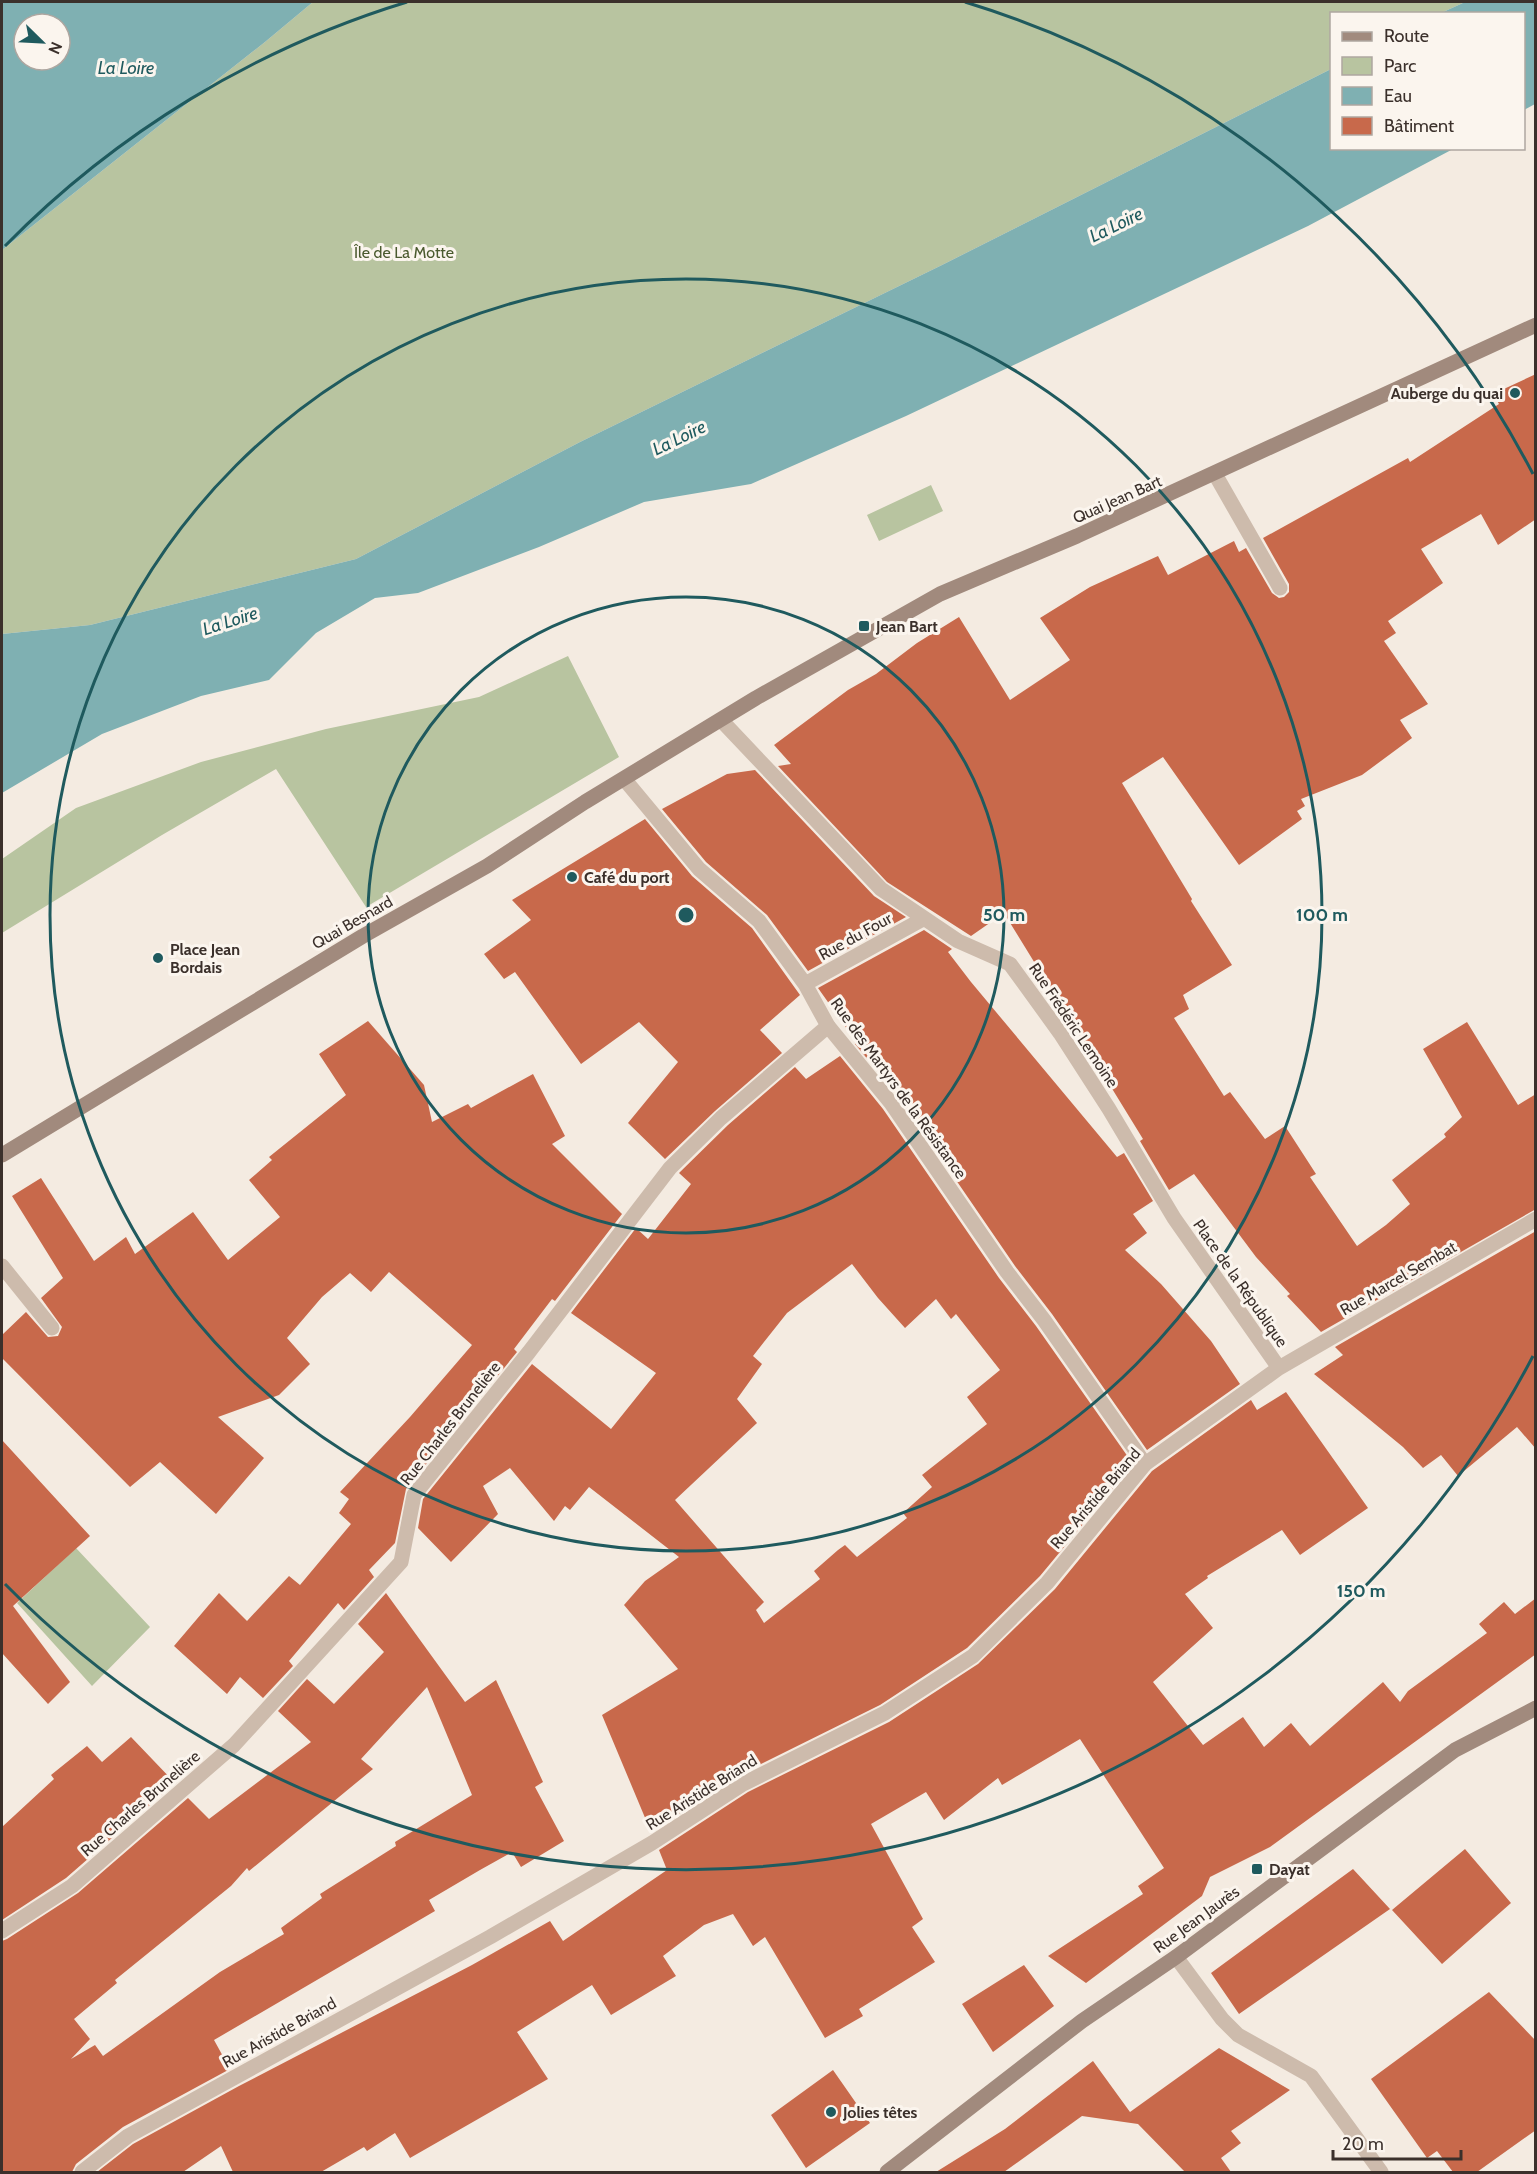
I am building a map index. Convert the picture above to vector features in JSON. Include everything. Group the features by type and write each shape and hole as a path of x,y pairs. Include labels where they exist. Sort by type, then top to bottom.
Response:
{"street":[{"name":"Quai Jean Bart","path":"721,720 940,594 1215,474 1536,325"},
{"path":"1215,474 1280,588"},
{"name":"Quai Besnard","path":"2,1155 363,936 487,866 585,802 721,720"},
{"name":"Rue Frédéric Lemoine","path":"721,720 881,889 958,941 1010,964 1060,1033 1174,1218"},
{"name":"Rue des Martyrs de la Résistance","path":"624,780 699,868 759,921 806,984 828,1026 891,1102 1007,1272 1044,1320 1145,1464"},
{"name":"Rue du Four","path":"806,984 923,919"},
{"name":"Rue Charles Brunelière","path":"2,1931 72,1886 234,1745 401,1562 414,1495 670,1168 721,1118 828,1026"},
{"name":"Place de la République","path":"1174,1218 1279,1368"},
{"name":"Rue Marcel Sembat","path":"1279,1368 1536,1219"},
{"path":"2,1266 52,1328"},
{"name":"Rue Aristide Briand","path":"82,2172 128,2136 490,1937 652,1843 743,1784 885,1713 973,1656 1047,1582 1145,1464 1279,1368"},
{"name":"Rue Jean Jaurès","path":"887,2172 1082,2021 1176,1957 1455,1750 1536,1708"},
{"path":"1176,1957 1222,2019 1239,2035 1311,2076 1381,2172"}],"green space":[{"name":"Île de La Motte","path":"313,2 1465,2 1443,12 1330,12 1330,70 942,265 580,442 356,559 90,625 2,634 2,250"},
{"path":"931,485 943,511 879,541 867,515"},
{"path":"568,656 619,757 366,907 276,769 162,835 2,933 2,859 76,808 201,762 326,729 479,697"},
{"path":"76,1548 150,1627 92,1686 17,1603"}],"water":[{"name":"La Loire","path":"2,2 313,2 2,250"},
{"path":"1465,2 1535,2 1535,104 1525,109 1525,12 1443,12"},
{"path":"1330,70 1330,150 1451,150 1308,226 906,416 751,484 644,502 539,547 418,593 375,598 316,633 269,680 201,696 102,734 2,793 2,634 90,625 356,559 580,442 942,265"}],"building":[{"path":"1536,374 1536,519 1498,545 1481,514 1421,549 1443,583 1388,621 1396,633 1384,641 1428,704 1400,720 1412,738 1362,775 1301,799 1305,806 1297,811 1302,819 1239,865 1163,757 1122,783 1192,899 1191,901 1232,965 1183,995 1189,1009 1174,1018 1224,1096 1230,1092 1265,1139 1285,1126 1316,1174 1310,1177 1357,1246 1410,1204 1392,1180 1446,1137 1444,1134 1462,1117 1423,1049 1467,1022 1518,1105 1536,1094 1536,1209 1321,1332 1287,1296 1290,1294 1256,1257 1194,1174 1169,1190 1140,1141 1143,1139 1004,913 971,936 887,882 778,766 791,764 774,745 848,690 876,674 917,643 959,617 1010,700 1070,660 1040,618 1090,587 1158,556 1168,575 1234,541 1239,552 1246,548 1272,593 1279,598 1284,597 1289,592 1289,584 1263,538 1408,458 1410,462 1499,404 1493,394"},
{"path":"755,770 874,896 906,917 808,971 767,915 706,862 662,809 727,774"},
{"path":"645,819 692,876 752,928 800,995 760,1030 782,1053 715,1111 665,1159 628,1123 678,1062 639,1022 581,1064 515,972 504,979 484,954 531,920 512,900"},
{"path":"924,930 952,949 948,952 971,982 1117,1157 1124,1153 1153,1201 1133,1214 1147,1233 1125,1250 1161,1284 1211,1341 1240,1384 1147,1450 1052,1314 1015,1266 899,1097 855,1044 857,1043 818,988"},
{"path":"368,1021 424,1085 432,1122 468,1104 471,1108 533,1074 565,1136 552,1144 622,1214 555,1301 552,1299 514,1349 517,1352 406,1489 395,1543 369,1570 374,1577 344,1610 338,1603 289,1661 293,1666 263,1698 240,1677 227,1694 174,1646 219,1593 247,1621 289,1576 300,1585 351,1524 339,1513 349,1499 340,1492 410,1417 472,1345 389,1272 371,1292 350,1273 322,1297 287,1338 310,1364 279,1395 218,1417 264,1458 216,1514 160,1462 130,1487 2,1358 2,1335 26,1312 48,1337 58,1336 62,1327 41,1298 63,1278 12,1196 41,1178 94,1261 126,1237 135,1254 193,1212 228,1260 280,1217 249,1180 272,1160 269,1157 346,1095 319,1054"},
{"path":"840,1056 883,1109 999,1278 1036,1326 1133,1464 1040,1576 967,1648 880,1705 739,1775 651,1832 602,1715 678,1669 624,1605 645,1581 679,1557 589,1487 570,1510 565,1506 554,1521 510,1468 483,1486 498,1514 451,1562 418,1528 423,1499 532,1364 611,1429 656,1373 571,1313 636,1228 648,1239 691,1184 679,1173 728,1125 795,1067 806,1079","holes":["852,1264 905,1328 936,1299 951,1319 956,1314 1000,1370 967,1397 987,1424 922,1475 932,1487 903,1513 907,1518 857,1557 845,1545 838,1550 814,1571 820,1579 764,1623 756,1610 764,1602 675,1500 757,1423 737,1399 762,1364 753,1356 787,1313"]},
{"path":"1536,1231 1536,1449 1517,1427 1458,1476 1441,1455 1423,1468 1403,1447 1314,1374 1343,1355 1335,1347"},
{"path":"1286,1392 1368,1508 1300,1555 1282,1530 1207,1576 1208,1578 1185,1594 1213,1628 1153,1682 1203,1745 1243,1717 1264,1747 1291,1723 1310,1746 1383,1682 1400,1702 1408,1691 1487,1633 1479,1624 1504,1602 1515,1614 1536,1598 1536,1654 1270,1847 1210,1877 1202,1896 1086,1983 1048,1956 1143,1894 1138,1886 1164,1868 1080,1739 1002,1785 998,1778 944,1820 926,1792 871,1824 923,1919 912,1927 935,1962 859,2009 863,2016 825,2038 765,1937 753,1946 733,1914 704,1925 663,1956 676,1976 611,2015 592,1985 517,2032 548,2079 410,2158 395,2133 367,2151 364,2147 321,2172 233,2172 221,2146 183,2172 97,2172 133,2144 472,1965 550,1921 563,1941 667,1870 659,1850 748,1792 889,1722 978,1664 1055,1589 1152,1471 1251,1400 1257,1410"},
{"path":"2,1440 90,1536 13,1606 70,1682 48,1704 2,1653"},
{"path":"386,1593 465,1702 496,1680 543,1782 535,1787 564,1841 521,1867 512,1852 480,1870 429,1900 435,1911 214,2040 230,2069 123,2127 76,2164 72,2172 2,2172 2,1941 78,1893 188,1798 209,1819 311,1742 278,1711 307,1679 334,1704 384,1652 358,1624","holes":["427,1687 472,1795 395,1842 396,1846 320,1894 322,1898 281,1928 284,1934 220,1972 103,2056 95,2045 71,2059 90,2039 74,2019 117,1983 115,1980 231,1886 247,1868 249,1871 373,1769 361,1759"]},
{"path":"131,1737 175,1783 66,1878 2,1920 2,1827 54,1779 51,1775 87,1746 102,1762"},
{"path":"1465,1849 1511,1903 1442,1964 1392,1910"},
{"path":"1353,1869 1390,1909 1239,2014 1211,1973"},
{"path":"1024,1965 1054,2006 993,2052 962,2004"},
{"path":"1489,1992 1536,2041 1536,2130 1477,2172 1453,2172 1437,2151 1427,2158 1371,2079"},
{"path":"1219,2048 1290,2090 1231,2131 1241,2143 1221,2158 1231,2172 1185,2172 1138,2124 1082,2116 1004,2172 936,2172 1005,2129 1093,2061 1130,2112"},
{"path":"833,2070 870,2123 806,2168 771,2115"}],"place":[{"name":"Auberge du quai","path":"1515,393"},
{"name":"Jean Bart","path":"864,626"},
{"name":"Café du port","path":"572,877"},
{"name":"Place Jean Bordais","path":"158,958"},
{"name":"Dayat","path":"1257,1869"},
{"name":"Jolies têtes","path":"831,2112"}]}
